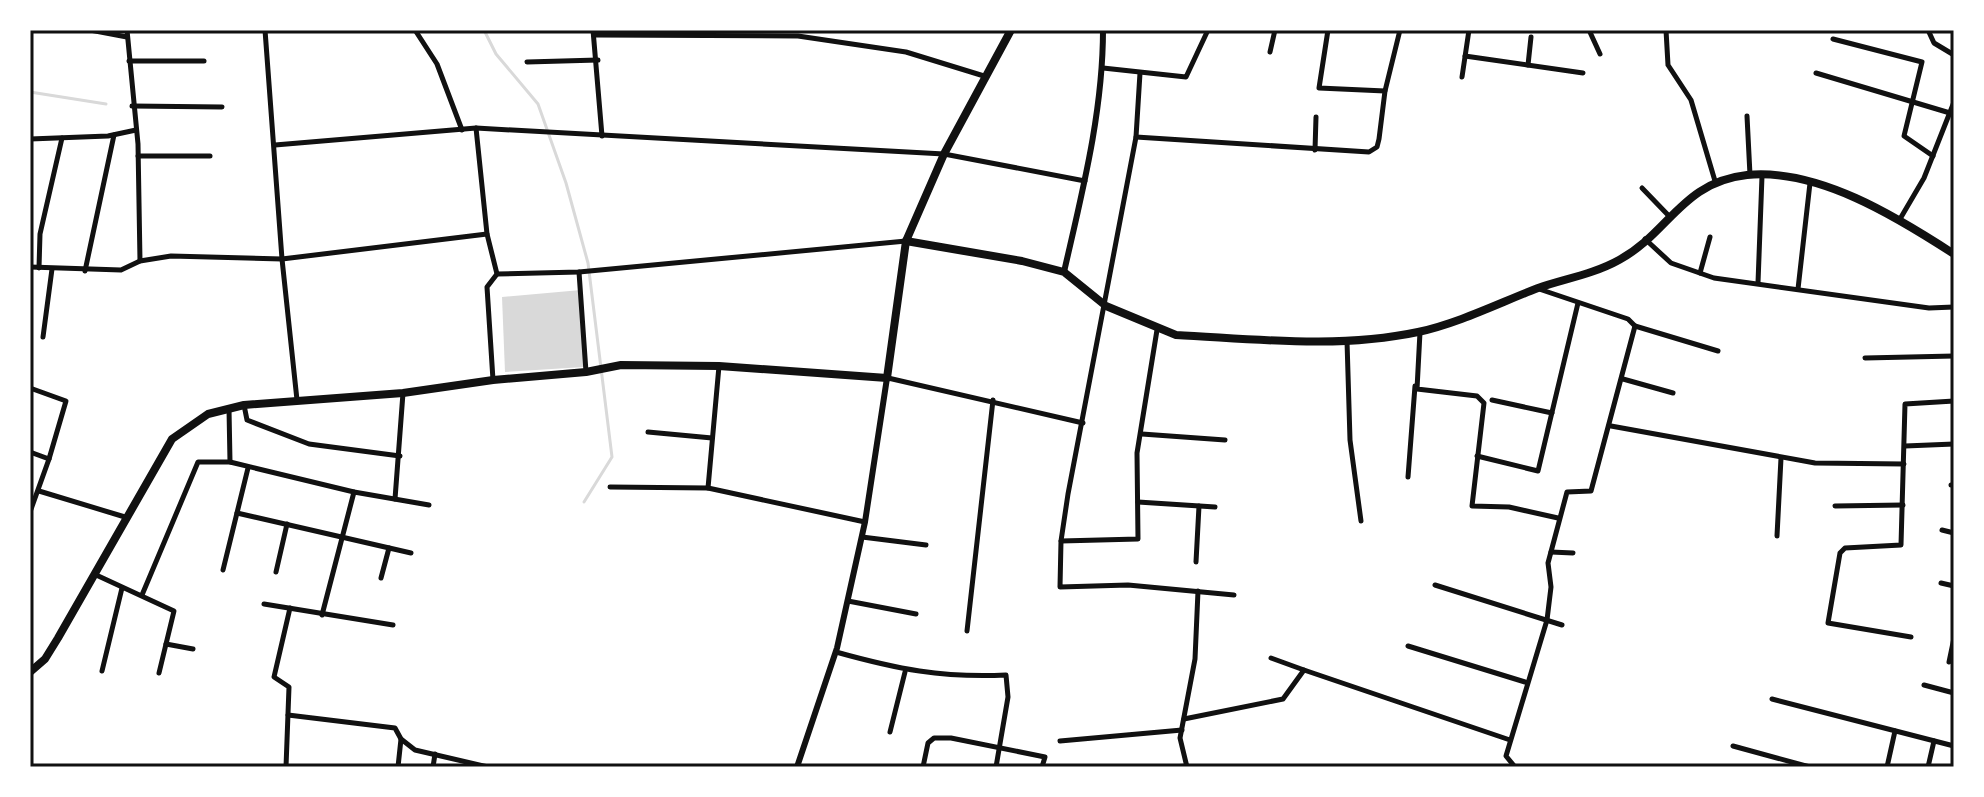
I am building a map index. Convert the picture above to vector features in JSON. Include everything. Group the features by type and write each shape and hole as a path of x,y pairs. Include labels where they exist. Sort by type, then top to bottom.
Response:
{"main road":[{"path":"30,672 45,659 172,439 208,414 244,405 403,393 493,380 586,372 621,365 719,366 887,378 906,241 944,154 1011,30"},
{"path":"906,241 982,253 1064,272 1106,306 1157,330 1176,335 1347,341 1420,332 1620,260 1697,191 1715,181 1750,175 1782,175 1858,199 1900,219 1954,254"}],"street":[{"path":"90,30 127,34 142,220 140,261"},
{"path":"265,30 282,259 297,401"},
{"path":"415,30 437,64 462,130"},
{"path":"1064,272 1085,181 1103,68 1103,30"},
{"path":"1103,68 1186,77 1208,30"},
{"path":"1270,52 1275,30"},
{"path":"1328,30 1319,88 1385,91"},
{"path":"1136,137 1369,152 1377,147 1385,91 1400,30"},
{"path":"1462,77 1469,30"},
{"path":"1589,30 1600,54"},
{"path":"1666,30 1668,65 1691,100 1715,181"},
{"path":"1928,30 1934,43 1954,55"},
{"path":"602,136 594,33 798,33 906,52 984,76"},
{"path":"1528,65 1531,37"},
{"path":"1833,39 1918,58 1923,65 1910,101 1904,136 1933,156"},
{"path":"1465,56 1583,73"},
{"path":"527,62 598,60"},
{"path":"129,61 204,61"},
{"path":"1140,73 1136,137 1061,541 1060,587 1128,585 1234,595"},
{"path":"1816,73 1950,113"},
{"path":"1900,219 1933,156 1954,102"},
{"path":"132,106 222,107"},
{"path":"1747,116 1750,175"},
{"path":"1315,150 1316,117"},
{"path":"275,145 476,128 944,154 1085,181"},
{"path":"476,128 487,234 497,274"},
{"path":"30,139 114,135 136,130"},
{"path":"85,271 114,135"},
{"path":"39,268 40,234 62,138"},
{"path":"138,156 210,156"},
{"path":"1758,283 1762,176"},
{"path":"1798,289 1810,183"},
{"path":"1642,188 1669,216"},
{"path":"30,267 121,270 140,261 171,256 282,259 487,234"},
{"path":"1700,273 1710,237"},
{"path":"1645,239 1671,263 1700,273 1929,308 1954,307"},
{"path":"497,274 579,272 906,241"},
{"path":"43,337 52,269"},
{"path":"579,272 586,372"},
{"path":"493,380 487,287 497,274"},
{"path":"1538,288 1628,319 1635,326 1718,351"},
{"path":"1477,456 1538,471 1578,303"},
{"path":"1515,767 1506,756 1525,682 1547,620 1551,552 1558,518 1567,492 1591,491 1611,426 1635,326"},
{"path":"1061,541 1138,539 1137,453 1157,330"},
{"path":"1408,477 1420,332"},
{"path":"1347,341 1350,440 1361,521"},
{"path":"1865,358 1954,356"},
{"path":"708,488 719,366"},
{"path":"797,767 836,652 848,601 865,522 887,378 1083,423"},
{"path":"1623,379 1673,393"},
{"path":"1415,385 1421,391 1482,398 1472,506 1509,507 1558,518"},
{"path":"30,388 66,401 30,512"},
{"path":"395,499 403,393"},
{"path":"967,631 993,400"},
{"path":"1492,400 1552,413"},
{"path":"1911,637 1831,625 1828,620 1842,550 1901,545 1905,404 1954,401"},
{"path":"244,405 247,420 309,444 400,456"},
{"path":"229,408 230,462"},
{"path":"1611,426 1815,463 1904,464"},
{"path":"648,432 712,438"},
{"path":"1142,434 1225,440"},
{"path":"1905,446 1954,444"},
{"path":"30,452 49,459"},
{"path":"1777,536 1781,458"},
{"path":"142,595 198,462 230,462 354,492 429,505"},
{"path":"223,570 248,468"},
{"path":"610,487 708,488 865,522"},
{"path":"39,491 125,517"},
{"path":"322,615 354,492"},
{"path":"1138,502 1215,507"},
{"path":"1835,506 1903,505"},
{"path":"1196,562 1199,506"},
{"path":"237,513 411,553"},
{"path":"276,572 287,524"},
{"path":"1942,530 1954,533"},
{"path":"862,537 926,545"},
{"path":"381,578 389,548"},
{"path":"1551,552 1573,553"},
{"path":"93,573 174,611 159,673"},
{"path":"1941,583 1954,586"},
{"path":"1435,585 1562,625"},
{"path":"102,671 122,588"},
{"path":"1172,767 1187,766 1182,730 1195,659 1198,591"},
{"path":"848,601 916,614"},
{"path":"264,604 393,625"},
{"path":"286,767 289,687 274,677 290,608"},
{"path":"1946,634 1954,636 1949,662"},
{"path":"166,644 193,649"},
{"path":"1408,646 1525,682"},
{"path":"836,652 905,672 962,677 1006,675 1008,697 996,767"},
{"path":"1271,658 1510,740"},
{"path":"1184,719 1283,699 1304,670"},
{"path":"890,732 905,672"},
{"path":"1924,685 1954,693"},
{"path":"1772,699 1954,746"},
{"path":"288,715 390,727 400,732 398,767"},
{"path":"1060,741 1182,730"},
{"path":"1887,767 1895,731"},
{"path":"923,767 928,743 934,738 1045,757 1042,767"},
{"path":"401,739 415,750 488,767"},
{"path":"1928,767 1934,741"},
{"path":"1733,746 1810,767"},
{"path":"433,767 435,754"}],"shaded area":[{"path":"581,290 584,367 505,372 502,297"}],"waterway":[{"path":"484,30 496,54 538,104 566,183 588,263 612,457 584,502"},
{"path":"30,92 106,104"}]}
